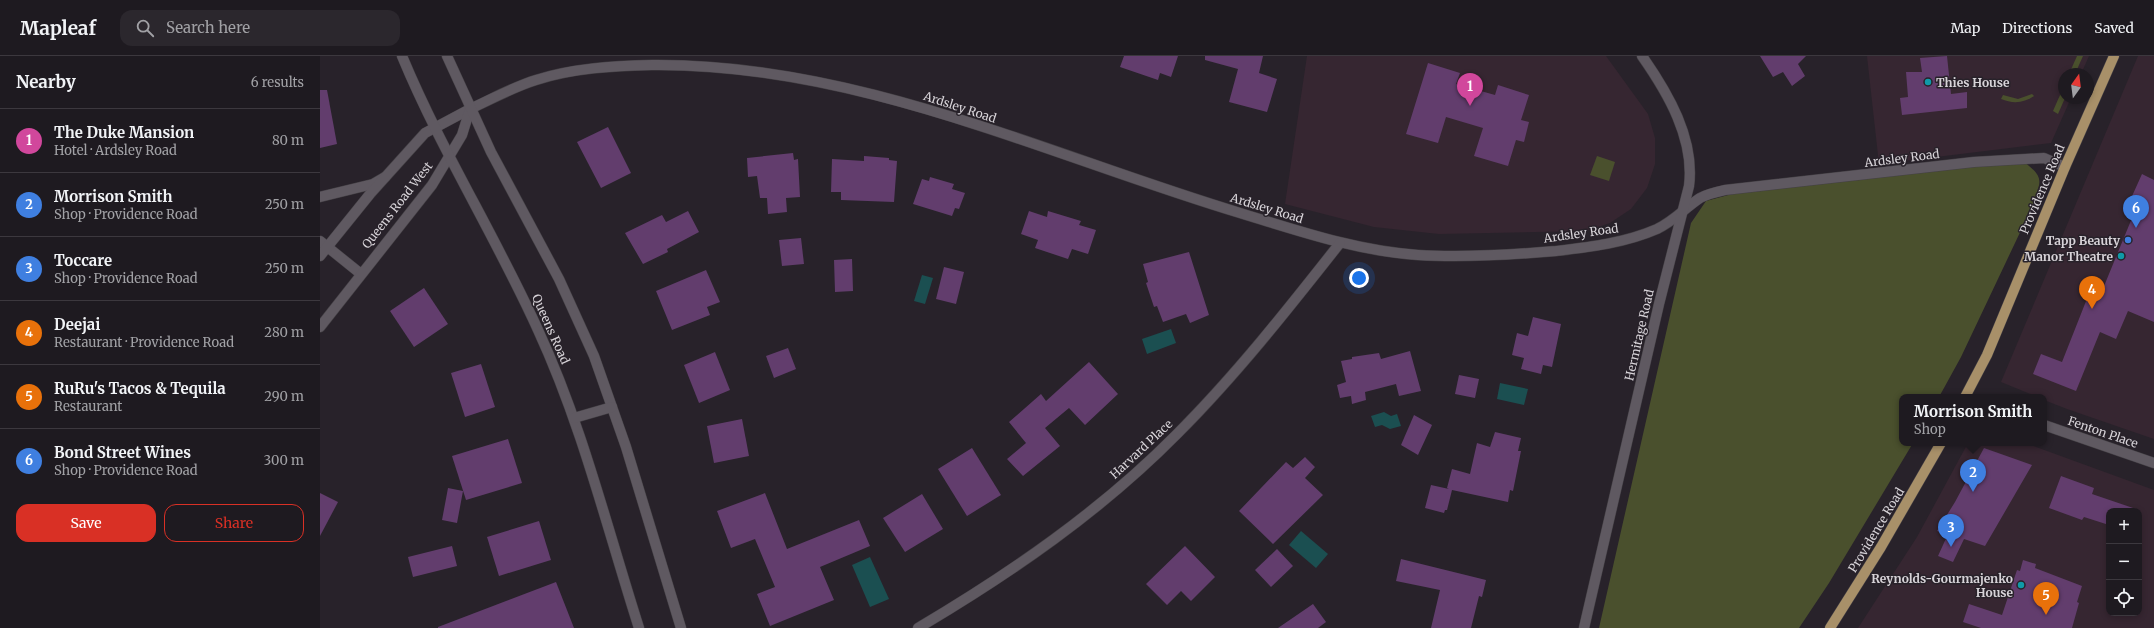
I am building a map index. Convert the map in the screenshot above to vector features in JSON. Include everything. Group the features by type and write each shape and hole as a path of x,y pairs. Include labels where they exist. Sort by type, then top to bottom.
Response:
{"main road":[{"name":"Providence Road","path":"1967,394 1987,355 2065,167 2114,56"},
{"name":"Providence Road","path":"1830,628 1885,541 1939,446"}],"street":[{"name":"Queens Road","path":"402,56 449,158 533,318 574,418 639,628"},
{"path":"447,56 470,109 573,307 594,356 626,447 681,628"},
{"name":"Hermitage Road","path":"1584,628 1691,170 1688,148 1669,97 1642,56"},
{"name":"Ardsley Road","path":"470,109 535,80 588,69 620,66 684,65 726,68 786,76 842,86 900,102 1189,198 1340,243 1419,255 1502,256 1594,247 1628,239 1660,228 1682,213 1698,199 1725,190 1974,162 2044,158 2065,167"},
{"name":"Queens Road West","path":"320,256 324,244 388,175 417,141 435,127 470,109"},
{"name":"Queens Road West","path":"320,327 432,185 449,158 466,126 470,109"},
{"path":"320,197 373,184 388,175"},
{"name":"Harvard Place","path":"918,628 970,597 1047,545 1120,487 1177,434 1246,359 1340,243"},
{"path":"324,244 361,274"},
{"path":"574,418 612,407"},
{"name":"Fenton Place","path":"2047,426 2154,463"}],"shaded area":[{"path":"1307,56 1606,56 1648,114 1655,138 1655,164 1647,188 1631,209 1610,223 1586,231 1439,234 1374,227 1285,204"},
{"path":"1867,56 2089,56 2084,68 2058,68 2058,104 2068,104 2051,143 1879,164"},
{"path":"2138,56 2154,56 2154,439 2047,401 2047,394 2031,394 2001,382"},
{"path":"1966,446 2033,446 2154,490 2154,628 1858,628 1917,537"}],"green space":[{"path":"2077,56 2083,56 2078,68 2072,68"},
{"path":"2032,94 2034,96 2022,101 2010,102 2001,99 2003,95 2018,99"},
{"path":"2058,100 2058,104 2062,104 2058,114 2053,111"},
{"path":"1597,156 1615,162 1609,181 1590,175"},
{"path":"2023,161 2035,172 2039,180 2038,190 2033,205 1961,357 1941,394 1899,394 1899,446 1911,446 1829,583 1799,628 1599,628 1691,223 1706,201 1732,194"}],"water":[{"path":"922,275 933,278 925,304 914,301"},
{"path":"1171,329 1176,343 1147,354 1142,339"},
{"path":"1500,383 1528,389 1524,405 1497,399"},
{"path":"1384,412 1391,416 1397,414 1401,426 1390,429 1382,425 1375,427 1371,416"},
{"path":"1301,531 1328,554 1316,568 1289,545"},
{"path":"870,557 889,599 870,607 852,565"}],"building":[{"path":"1124,56 1178,56 1171,77 1160,73 1158,80 1120,67"},
{"path":"1205,56 1263,56 1259,73 1277,79 1267,112 1229,102 1238,69 1205,60"},
{"path":"1760,56 1806,56 1798,64 1805,76 1792,86 1783,72 1773,77"},
{"name":"Thies House","path":"1947,56 1951,94 1967,92 1967,108 1902,115 1900,98 1908,97 1906,72 1922,72 1920,58"},
{"path":"1428,63 1460,73 1456,84 1495,95 1498,85 1529,95 1521,120 1529,122 1524,142 1516,140 1508,166 1474,156 1483,128 1446,117 1438,143 1406,134"},
{"path":"320,90 327,90 337,144 320,148"},
{"path":"608,127 631,173 601,188 577,142"},
{"path":"793,153 794,160 798,159 800,197 786,198 787,212 768,214 767,198 760,198 757,176 748,177 747,158"},
{"path":"864,156 889,158 889,160 897,161 894,202 841,200 841,192 831,192 832,159 864,161"},
{"path":"2142,174 2154,180 2154,322 2128,311 2116,339 2100,332 2076,391 2033,374 2041,354 2062,362 2092,286 2102,291 2132,218 2124,214"},
{"path":"930,177 954,184 952,189 965,193 959,209 955,208 952,216 913,204 922,179 929,181"},
{"path":"688,211 699,232 667,249 668,252 643,264 625,233 662,215 666,222"},
{"path":"1029,211 1047,217 1048,211 1081,221 1079,225 1096,230 1088,254 1072,249 1068,259 1035,248 1038,240 1021,234"},
{"path":"801,238 804,264 782,266 779,240"},
{"path":"1189,252 1209,315 1190,323 1186,314 1163,322 1157,306 1154,307 1146,283 1148,282 1143,264"},
{"path":"852,259 853,291 835,292 834,260"},
{"path":"944,267 964,272 956,304 936,299"},
{"path":"706,270 720,302 707,307 710,315 672,330 656,291"},
{"path":"424,288 448,324 414,347 390,311"},
{"path":"1533,317 1561,324 1552,367 1543,365 1541,374 1521,369 1524,358 1512,355 1517,333 1528,336"},
{"path":"788,348 796,369 774,378 766,356"},
{"path":"1410,351 1421,391 1399,396 1396,384 1365,392 1366,400 1352,404 1351,396 1340,398 1337,385 1346,382 1341,361 1352,359 1352,357 1379,353 1381,359"},
{"path":"715,352 730,390 699,403 684,365"},
{"path":"1089,362 1118,394 1085,425 1069,408 1045,428 1060,446 1023,476 1007,459 1026,443 1009,422 1041,394 1046,401"},
{"path":"481,364 495,407 465,417 451,373"},
{"path":"1459,375 1479,379 1475,398 1455,394"},
{"path":"1414,415 1432,425 1418,455 1401,445"},
{"path":"742,419 749,456 714,463 707,426"},
{"path":"1495,432 1521,438 1518,451 1521,451 1513,491 1510,490 1508,502 1452,490 1447,510 1445,510 1444,513 1425,508 1431,485 1449,489 1447,488 1452,469 1470,474 1477,443 1490,447"},
{"path":"508,439 522,483 466,500 452,456"},
{"path":"972,448 1001,495 967,516 938,469"},
{"path":"1984,448 2032,465 1985,546 1964,539 1953,562 1938,556 1948,534 1937,531 1955,502"},
{"path":"1305,457 1315,467 1305,478 1323,495 1273,544 1239,511 1286,462 1293,468"},
{"path":"2061,476 2094,488 2092,494 2133,508 2106,508 2106,524 2084,517 2082,520 2049,508"},
{"path":"448,488 463,491 457,523 442,520"},
{"path":"320,493 338,502 320,536"},
{"path":"765,493 787,549 859,520 870,546 820,567 834,600 770,626 757,594 775,587 755,539 731,548 717,511"},
{"path":"922,494 943,529 905,552 883,518"},
{"path":"539,521 551,560 499,576 487,537"},
{"path":"452,546 457,566 413,577 408,557"},
{"path":"1185,546 1215,577 1191,601 1181,591 1167,605 1146,584"},
{"path":"1277,549 1293,566 1271,587 1255,570"},
{"path":"1401,559 1486,580 1482,597 1479,596 1471,628 1431,628 1440,590 1396,581"},
{"path":"2023,560 2036,564 2035,568 2082,586 2072,628 1981,628 1963,622 1969,604 2002,615 2017,570 2020,571"},
{"path":"556,582 574,628 438,628 438,627"},
{"path":"1313,604 1326,622 1318,628 1278,628"}],"place":[{"name":"Thies House","path":"1928,82"},
{"name":"The Duke Mansion","path":"1470,106"},
{"name":"Bond Street Wines","path":"2136,228"},
{"name":"Tapp Beauty","path":"2128,240"},
{"name":"Manor Theatre","path":"2121,256"},
{"name":"Deejai","path":"2092,309"},
{"name":"Morrison Smith","path":"1973,492"},
{"name":"Toccare","path":"1951,547"},
{"name":"Reynolds-Gourmajenko House","path":"2021,585"},
{"name":"RuRu's Tacos & Tequila","path":"2046,615"}]}
